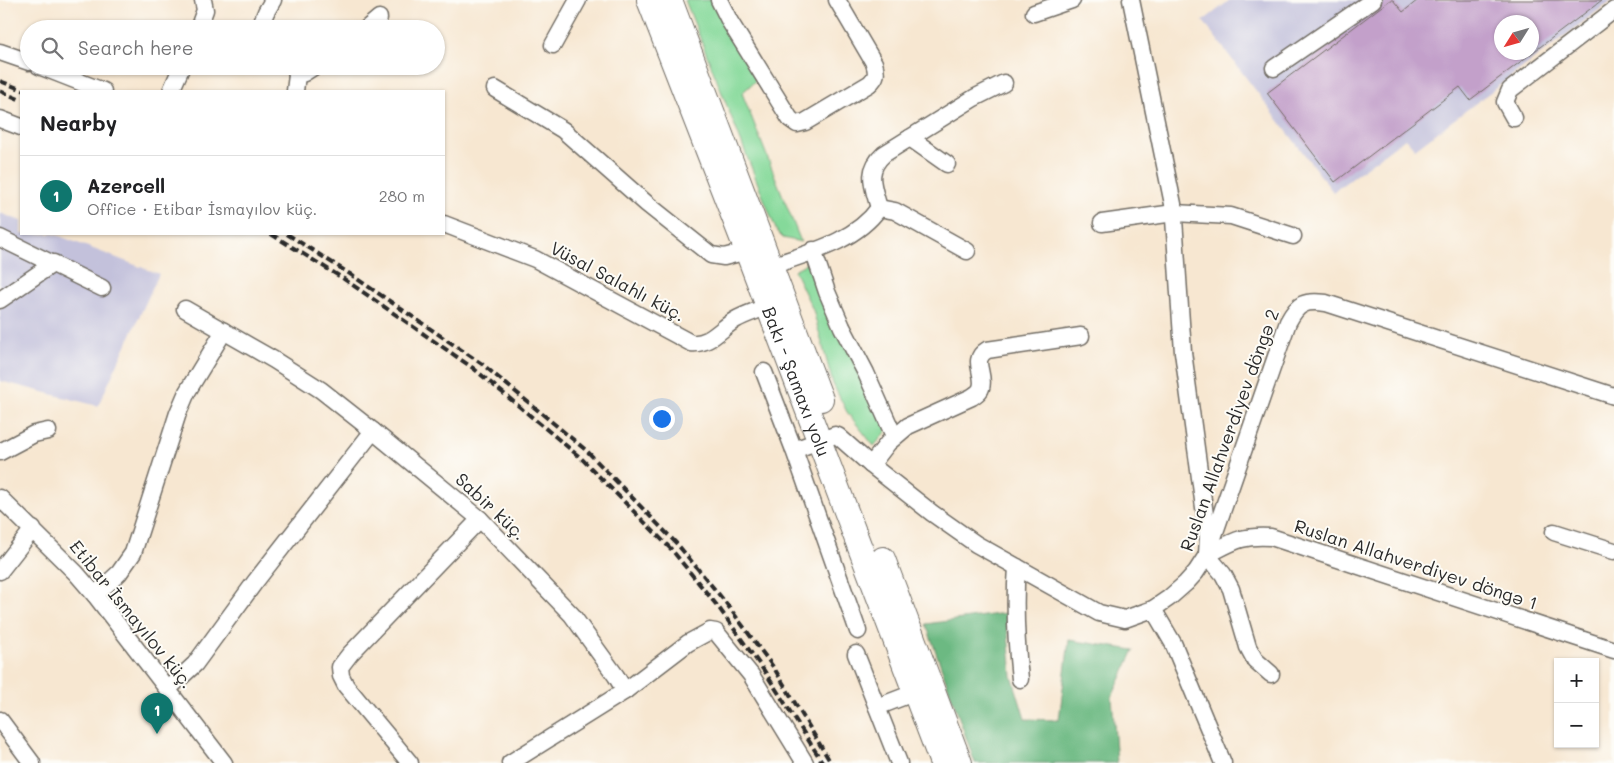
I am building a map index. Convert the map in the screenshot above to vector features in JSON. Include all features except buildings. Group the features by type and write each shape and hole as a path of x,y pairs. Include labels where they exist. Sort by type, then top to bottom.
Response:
{"highway":[{"name":"Bakı - Şamaxı yolu","path":"649,0 768,306 827,438 932,686 960,763"},
{"name":"Bakı - Şamaxı yolu","path":"670,0 771,266 827,438 942,763"}],"street":[{"path":"201,20 205,10 203,0"},
{"path":"263,20 273,0"},
{"path":"553,45 578,0"},
{"path":"719,0 730,22 790,119 797,124 805,122 869,84 875,78 877,72 874,63 837,0"},
{"path":"1034,13 1072,0"},
{"path":"1131,0 1174,213 1183,352 1208,537 1207,555 1224,574 1231,589 1248,647 1255,660 1271,674"},
{"path":"1274,68 1373,0"},
{"path":"1514,118 1505,102 1510,90 1614,10"},
{"path":"0,52 20,59"},
{"path":"62,75 100,90"},
{"path":"171,90 178,75"},
{"path":"771,266 837,241 858,230 871,220 879,208 871,178 876,162 884,154 974,98 1004,83"},
{"path":"495,89 563,130 648,204 711,255 724,257 747,251"},
{"path":"0,119 20,127"},
{"path":"910,138 947,164"},
{"path":"879,208 895,211 968,251"},
{"path":"1102,223 1174,213 1231,216 1293,236"},
{"name":"Vüsal Salahlı küç.","path":"445,224 535,259 691,343 701,344 711,339 737,319 768,306"},
{"path":"0,238 102,288"},
{"path":"813,250 827,292 842,327 866,373 894,436"},
{"path":"0,300 54,263"},
{"name":"Ruslan Allahverdiyev döngə 2","path":"827,438 844,439 871,465 932,513 976,544 1100,613 1125,619 1153,609 1169,598 1196,572 1207,555 1288,322 1294,310 1303,303 1326,303 1614,396"},
{"name":"Sabir küç.","path":"185,309 321,390 480,518 572,615 625,691"},
{"path":"95,595 119,574 133,552 178,413 187,392 224,331"},
{"path":"871,465 894,436 908,426 972,396 980,390 982,384 978,359 986,350 1081,336"},
{"path":"764,372 794,450 858,631"},
{"path":"0,452 34,434 48,431"},
{"path":"168,688 200,658 255,582 373,431"},
{"path":"794,450 827,438"},
{"name":"Etibar İsmayılov küç.","path":"0,498 33,529 95,595 224,763"},
{"path":"410,763 346,686 341,676 340,667 350,654 480,518"},
{"path":"0,571 33,529"},
{"path":"1554,532 1614,551"},
{"name":"Ruslan Allahverdiyev döngə 1","path":"1207,555 1239,539 1252,536 1271,538 1614,650"},
{"path":"1017,567 1015,603 1020,679"},
{"path":"1153,609 1180,658 1223,763"},
{"path":"510,763 625,691 688,643 710,631 716,632 751,675 805,763"},
{"path":"856,654 898,763"},
{"path":"877,707 916,692"},
{"path":"0,720 32,763"}],"shaded area":[{"path":"1230,0 1612,0 1539,55 1539,15 1494,15 1494,60 1533,60 1415,149 1405,138 1333,192 1203,21"},
{"path":"0,213 20,221 20,235 57,235 159,274 98,406 0,381"}],"green space":[{"path":"685,0 712,0 756,80 742,93 801,242 783,238 777,232"},
{"path":"807,263 887,431 874,446 847,412 833,384 813,310 794,270"},
{"path":"1006,613 1012,676 1025,719 1059,720 1069,640 1134,650 1112,697 1117,763 975,763 926,624"}],"railway":[{"path":"0,81 22,90"},
{"path":"0,91 20,100"},
{"path":"273,235 344,279 473,368 581,458 671,549 719,608 765,672 823,763"},
{"path":"289,235 350,274 482,364 587,451 678,545 726,603 774,668 831,763"}],"place":[{"name":"Azercell","path":"157,734"}]}
